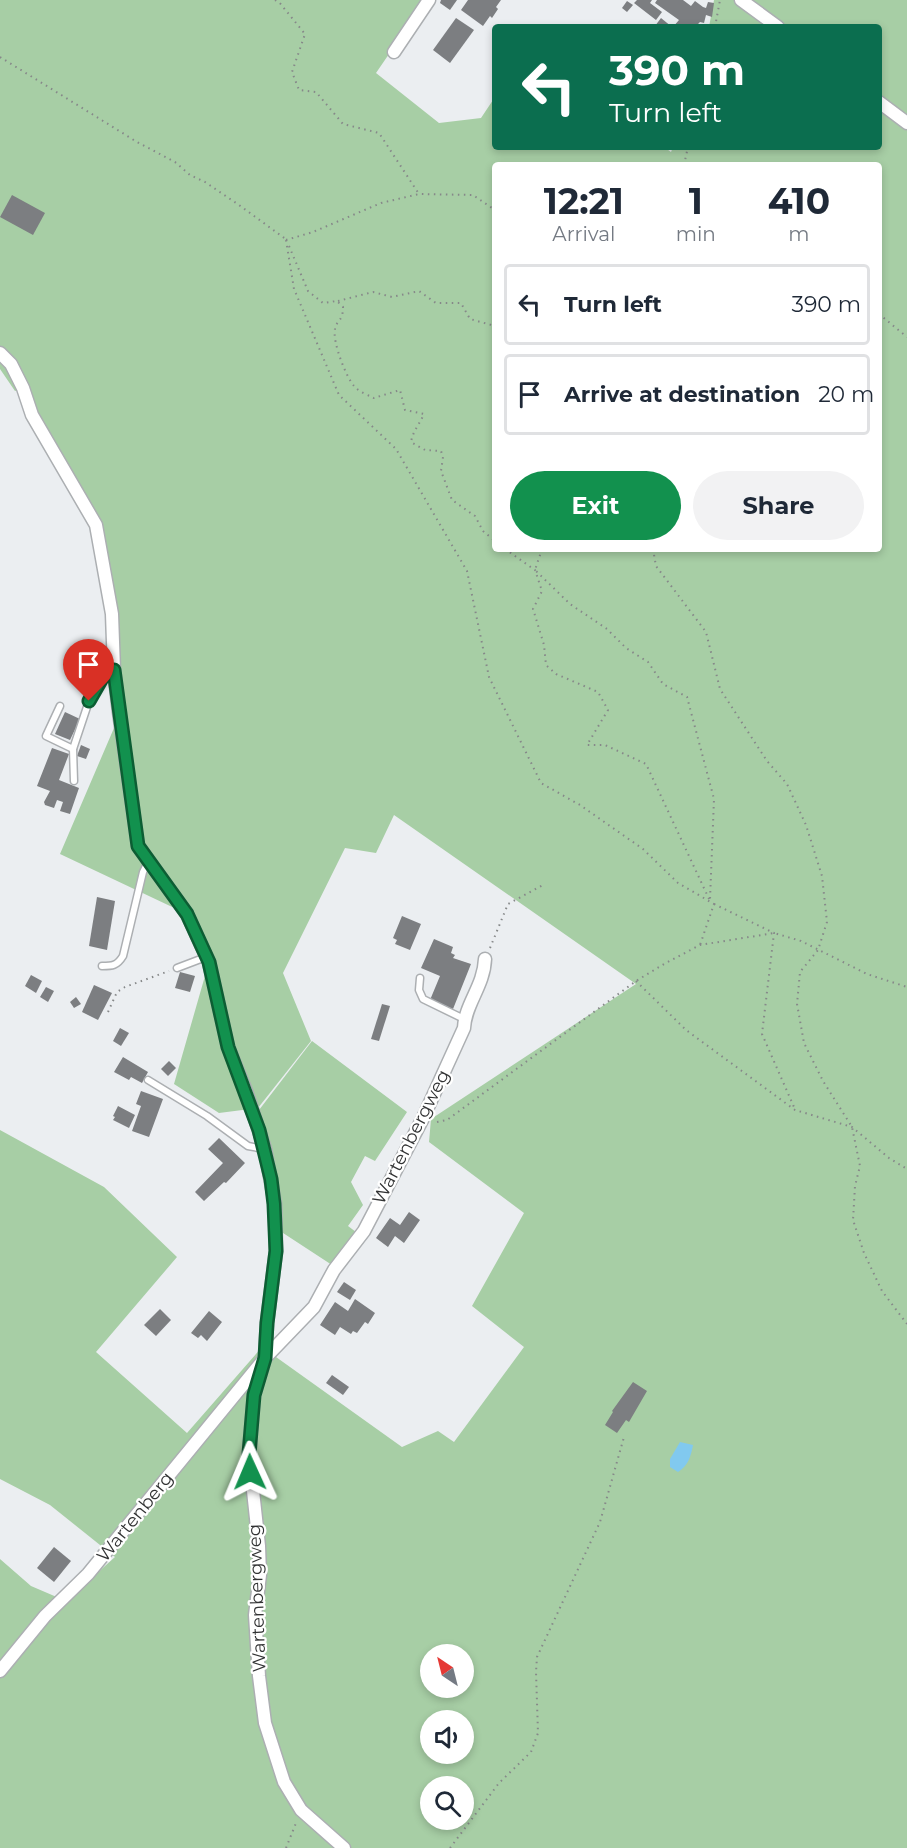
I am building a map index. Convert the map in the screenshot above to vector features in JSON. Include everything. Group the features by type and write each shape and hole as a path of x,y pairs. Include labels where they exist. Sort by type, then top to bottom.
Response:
{"street":[{"path":"394,52 429,0"},
{"path":"741,0 774,24"},
{"path":"882,104 907,123"},
{"name":"Wartenbergweg","path":"0,352 11,364 23,388 32,415 96,525 112,614 114,670 138,846 187,914 207,956 228,1047 246,1090 265,1149 274,1204 276,1251 265,1358 254,1395 249,1454 259,1546 260,1575 255,1616 259,1676 265,1723 284,1782 302,1810 344,1848"},
{"name":"Wartenbergweg","path":"265,1358 314,1307 334,1270 364,1231 423,1118 464,1029 464,1019 485,972 485,959"},
{"name":"Wartenberg","path":"0,1671 45,1616 88,1574 265,1358"}],"lane":[{"path":"74,781 73,749 89,701 105,673 114,670"},
{"path":"60,705 46,736 73,749"},
{"path":"102,966 114,966 123,956 143,872 148,862"},
{"path":"177,968 207,956"},
{"path":"420,978 419,990 423,999 464,1019"},
{"path":"148,1080 207,1116 248,1146 265,1149"}],"path":[{"path":"275,0 305,34 292,72 299,90 316,92 343,124 379,133 419,194"},
{"path":"716,24 720,0"},
{"path":"0,57 137,142 175,162 190,175 205,182 239,205 286,240 308,291 323,303 374,292 392,297 419,291 436,303 461,303 470,319 492,325"},
{"path":"286,240 313,232 381,203 419,194 473,195 492,208"},
{"path":"286,240 294,289 339,395 396,449 466,571 489,677 541,783 580,805 644,849 678,883 712,902 774,933 801,941 867,974 907,987"},
{"path":"337,301 343,307 343,316 335,328 337,351 348,376 356,388 374,398 400,390 405,410 424,414 419,426 413,432 411,442 425,450 441,451 443,457 441,471 452,500 475,516 483,531 492,538"},
{"path":"882,316 907,337"},
{"path":"509,552 535,570 570,604 607,629 626,648 648,662 663,684 687,697 714,799 712,902 700,945"},
{"path":"541,552 535,570 542,591 533,609 544,645 546,665 556,674 598,692 608,710 586,745 605,745 646,764 712,902"},
{"path":"654,552 656,566 706,632 720,689 767,761 787,784 806,825 822,876 827,922 818,950 800,972 797,1004 804,1043 823,1081 852,1127 889,1158 907,1169"},
{"path":"485,959 508,904 543,885"},
{"path":"423,1118 433,1123 447,1120 636,981 664,963 700,945 774,933"},
{"path":"774,933 762,1034 795,1110"},
{"path":"108,1012 117,992 162,974"},
{"path":"636,981 686,1030 795,1110 852,1127"},
{"path":"852,1127 861,1166 855,1186 853,1220 864,1253 882,1291 907,1324"},
{"path":"450,1848 499,1783 531,1752 538,1732 537,1657 600,1522 624,1437"},
{"path":"286,1848 302,1810"}],"green space":[{"path":"0,0 426,0 376,73 439,123 481,118 492,102 492,150 668,150 671,152 672,150 882,150 882,24 710,24 714,0 907,0 907,1848 0,1848 0,1559 31,1586 66,1601 115,1557 50,1505 0,1479 0,1130 104,1187 177,1257 96,1352 187,1433 262,1347 402,1447 438,1431 454,1442 524,1347 472,1306 524,1213 429,1142 431,1119 636,984 394,815 376,853 345,848 283,973 311,1041 258,1108 219,1113 174,1084 209,962 187,914 60,854 119,712 96,525 23,388 15,391 0,369"},
{"path":"312,1041 407,1112 375,1161 365,1156 351,1182 363,1205 348,1226 356,1232 332,1265 280,1231 275,1172 259,1110"}],"water":[{"path":"680,1442 693,1445 688,1460 678,1472 670,1467 670,1459"}],"building":[{"path":"441,0 457,0 450,10 440,3"},
{"path":"468,0 501,0 492,18 490,16 483,26 461,10"},
{"path":"637,0 652,0 650,3 662,12 656,20 634,3"},
{"path":"657,0 683,0 691,6 695,1 706,8 708,2 714,3 712,17 706,15 704,23 676,24 679,20 655,3"},
{"path":"627,1 633,5 627,12 622,8"},
{"path":"456,18 474,30 450,63 433,50"},
{"path":"661,18 668,24 656,24"},
{"path":"12,195 45,213 33,235 0,217"},
{"path":"65,712 80,719 70,740 55,734"},
{"path":"81,745 90,749 86,759 77,756"},
{"path":"52,748 69,754 59,780 79,788 70,814 60,811 63,802 57,800 54,808 45,805 44,802 50,791 37,786"},
{"path":"97,897 115,901 107,950 89,946"},
{"path":"402,916 421,924 410,950 395,944 397,940 393,938"},
{"path":"434,939 453,947 451,953 455,955 453,958 471,964 453,1009 430,1000 440,976 421,968"},
{"path":"180,972 195,976 190,992 175,988"},
{"path":"31,975 42,981 36,993 25,986"},
{"path":"94,985 112,993 98,1020 82,1012"},
{"path":"46,987 54,991 48,1002 40,997"},
{"path":"76,997 81,1004 74,1008 70,1002"},
{"path":"382,1004 390,1006 379,1041 371,1039"},
{"path":"120,1028 129,1033 121,1046 113,1041"},
{"path":"123,1057 148,1072 142,1083 131,1077 129,1080 114,1072"},
{"path":"169,1061 176,1068 168,1076 161,1069"},
{"path":"141,1091 163,1099 149,1137 132,1131 141,1106 136,1104"},
{"path":"118,1106 135,1115 129,1128 113,1120"},
{"path":"219,1138 245,1163 204,1201 195,1192 223,1163 208,1149"},
{"path":"409,1212 420,1220 404,1243 395,1236 388,1247 376,1238 390,1218 400,1225"},
{"path":"344,1282 356,1290 350,1300 337,1292"},
{"path":"355,1299 375,1313 368,1324 365,1322 357,1333 353,1331 351,1334 340,1327 335,1335 320,1325 335,1302 348,1311"},
{"path":"160,1309 171,1320 156,1336 144,1325"},
{"path":"209,1311 222,1322 207,1341 201,1335 198,1338 191,1333"},
{"path":"332,1375 349,1387 343,1395 326,1383"},
{"path":"633,1382 647,1391 629,1422 626,1420 617,1433 605,1425"},
{"path":"54,1547 71,1561 54,1582 37,1568"}],"route":[{"path":"89,701 105,673 114,670 138,846 187,914 209,962 228,1047 246,1090 265,1149 274,1204 276,1251 265,1358 254,1395 249,1454 250,1472"}]}
